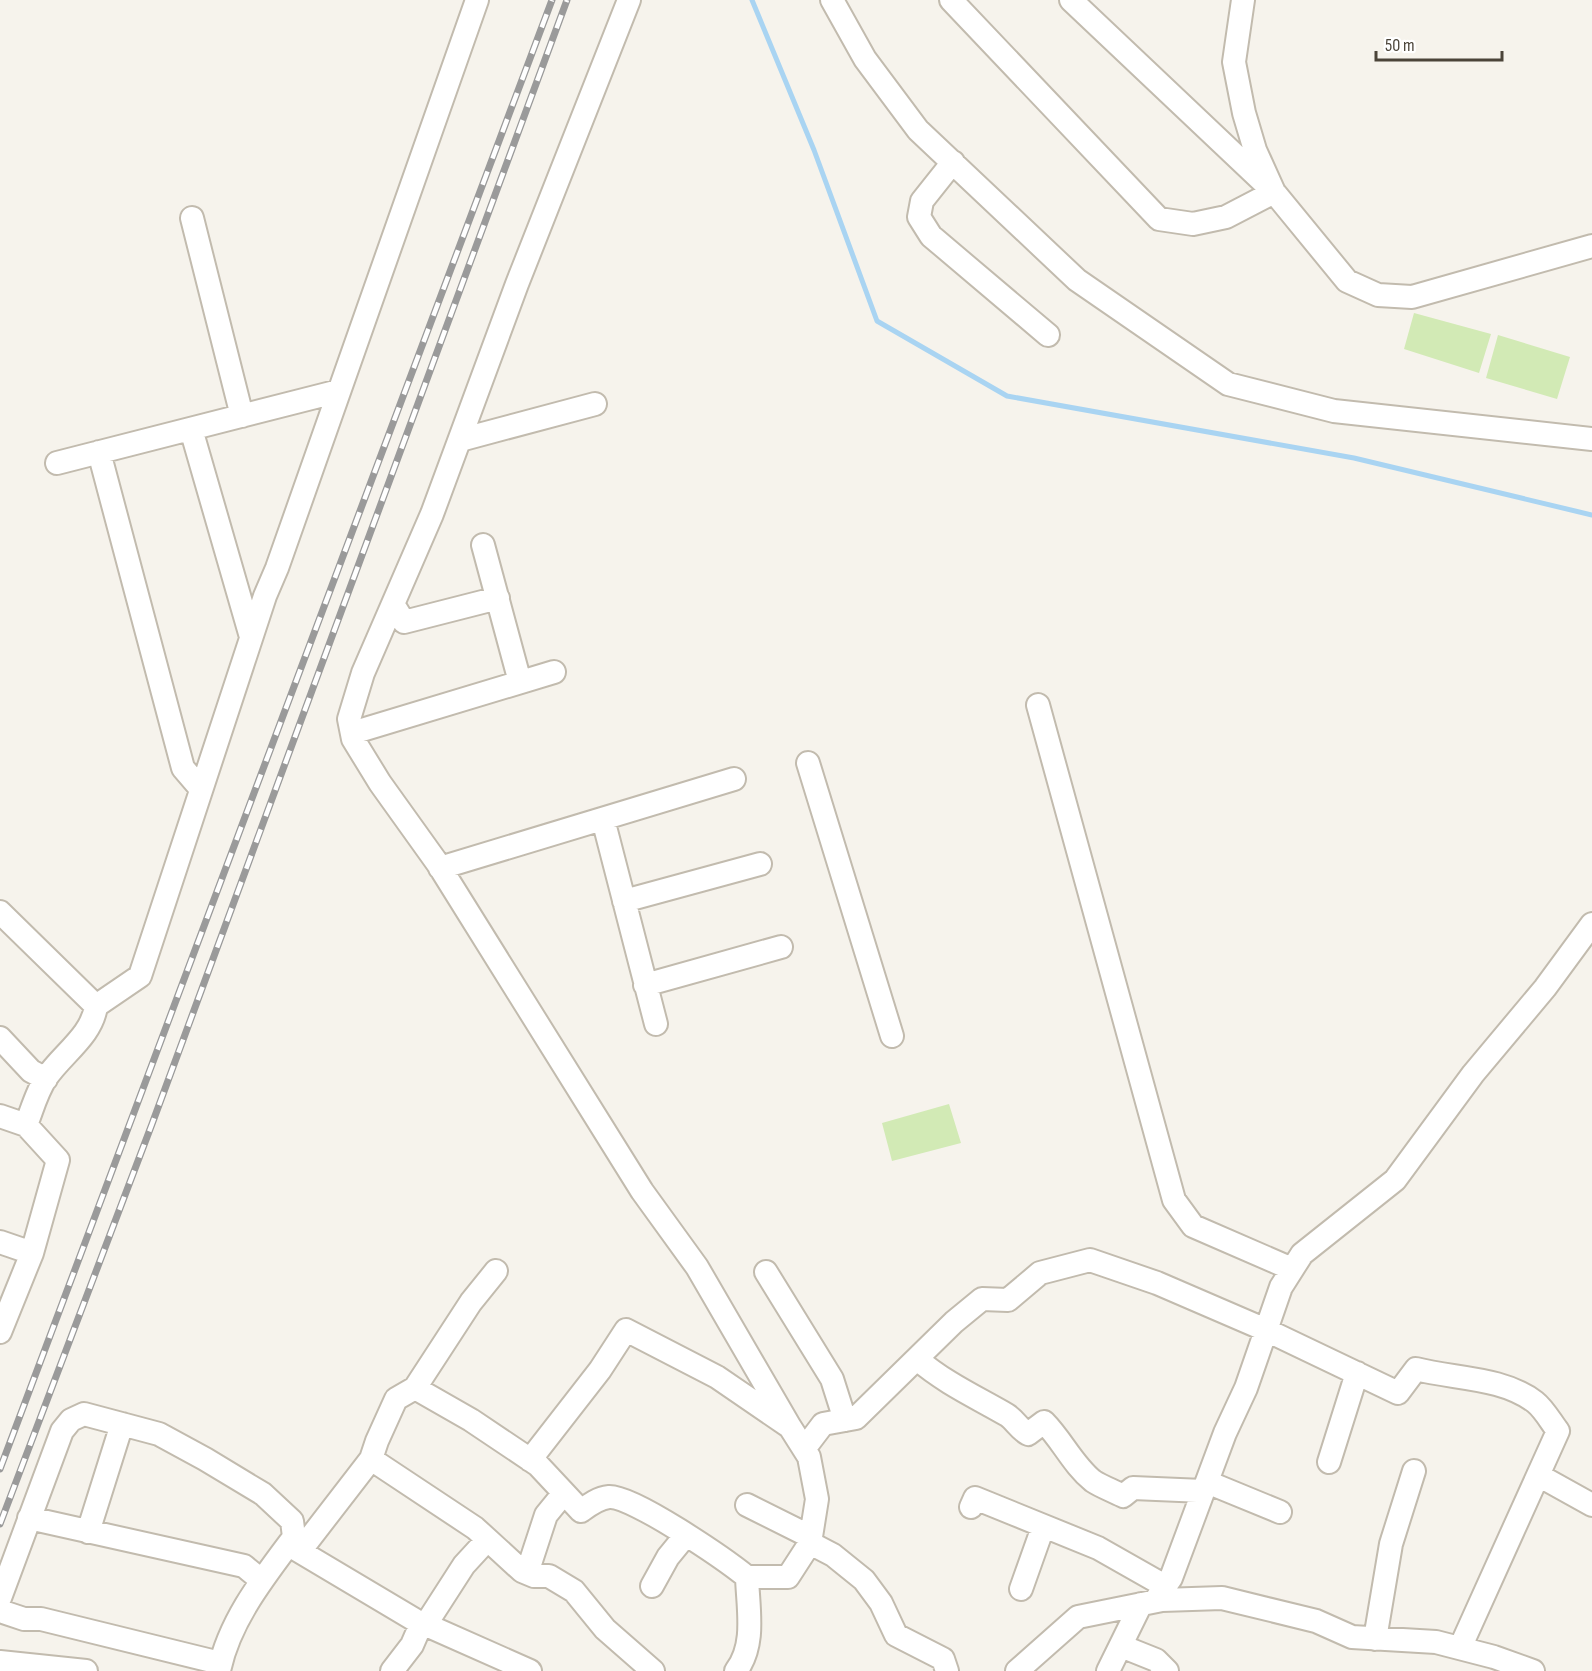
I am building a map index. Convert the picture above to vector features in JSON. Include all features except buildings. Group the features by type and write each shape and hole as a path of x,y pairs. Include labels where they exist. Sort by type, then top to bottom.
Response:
{"street":[{"path":"96,1006 140,976 251,637 477,0"},
{"path":"415,1388 471,1420 530,1460 581,1511 593,1502 610,1496 633,1502 718,1555 747,1577 788,1577 810,1540 818,1499 809,1457 697,1267 642,1191 440,868 380,783 352,733 349,719 363,673 432,514 522,273 629,0"},
{"path":"832,0 865,59 918,130 1077,280 1228,384 1334,411 1592,439"},
{"path":"951,0 1160,219 1194,224 1226,217 1274,192"},
{"path":"1071,0 1274,192 1347,281 1378,295 1412,297 1592,246"},
{"path":"1243,0 1234,49 1235,77 1255,150 1274,192"},
{"path":"953,162 922,201 919,217 931,236 1048,335"},
{"path":"192,218 242,416"},
{"path":"57,463 339,391"},
{"path":"460,440 595,404"},
{"path":"191,429 251,637"},
{"path":"99,452 183,768 201,789"},
{"path":"483,545 520,682"},
{"path":"393,604 404,621 498,598"},
{"path":"352,733 554,672"},
{"path":"1038,705 1174,1200 1193,1226 1292,1269"},
{"path":"808,763 892,1036"},
{"path":"440,868 734,779"},
{"path":"603,819 656,1024"},
{"path":"624,901 760,864"},
{"path":"0,912 96,1006"},
{"path":"1108,1671 1121,1646 1153,1597 1205,1486 1246,1388 1281,1287 1292,1269 1302,1254 1395,1180 1473,1074 1545,988 1592,924"},
{"path":"645,985 781,947"},
{"path":"26,1125 46,1079 86,1032 95,1016 96,1006"},
{"path":"0,1038 31,1071 46,1079"},
{"path":"0,1116 26,1125 58,1160 32,1253 2,1320"},
{"path":"0,1242 32,1253"},
{"path":"804,1449 823,1424 856,1418 954,1322 982,1299 1008,1300 1040,1273 1090,1260 1157,1283 1266,1330 1398,1393 1416,1369 1439,1375 1506,1385 1537,1403 1558,1431 1460,1648"},
{"path":"0,1611 24,1619 41,1619 219,1667 222,1653 261,1580 294,1548 371,1459 376,1441 396,1399 415,1388 471,1302 496,1271"},
{"path":"766,1272 832,1378 845,1420"},
{"path":"530,1460 600,1370 626,1330 717,1377 790,1426"},
{"path":"917,1359 959,1390 1010,1417 1018,1428 1028,1434 1044,1422 1060,1438 1069,1454 1094,1481 1123,1496 1133,1488 1205,1486 1280,1512"},
{"path":"1329,1462 1357,1373"},
{"path":"0,1598 62,1431 71,1420 84,1414 159,1434 263,1494 292,1521 294,1548"},
{"path":"88,1532 122,1424"},
{"path":"371,1459 475,1528 527,1573 549,1576 574,1591 605,1629 652,1671"},
{"path":"1375,1639 1391,1544 1414,1472"},
{"path":"1538,1475 1592,1505"},
{"path":"527,1573 546,1515 564,1493"},
{"path":"971,1507 975,1498 1098,1548 1153,1597"},
{"path":"747,1505 810,1540 864,1580 881,1603 896,1635 943,1659 946,1671"},
{"path":"29,1518 244,1566 261,1580"},
{"path":"1021,1589 1043,1527"},
{"path":"652,1586 668,1557 686,1535"},
{"path":"392,1671 412,1645 424,1623 464,1565 487,1540"},
{"path":"294,1548 424,1623 530,1671"},
{"path":"736,1671 746,1658 749,1642 747,1577"},
{"path":"1017,1671 1078,1617 1153,1597 1222,1598 1316,1621 1352,1637 1436,1642 1494,1657 1533,1671"},
{"path":"1121,1646 1156,1660 1167,1671"},
{"path":"0,1662 86,1671"}],"green space":[{"path":"1414,313 1491,334 1479,373 1404,349"},
{"path":"1498,335 1570,357 1557,399 1486,378"},
{"path":"949,1104 961,1143 892,1161 882,1123"}],"waterway":[{"path":"752,0 814,150 877,321 1007,396 1354,458 1592,515"}],"railway":[{"path":"0,1469 552,0"},
{"path":"0,1524 152,1124 567,0"}]}
